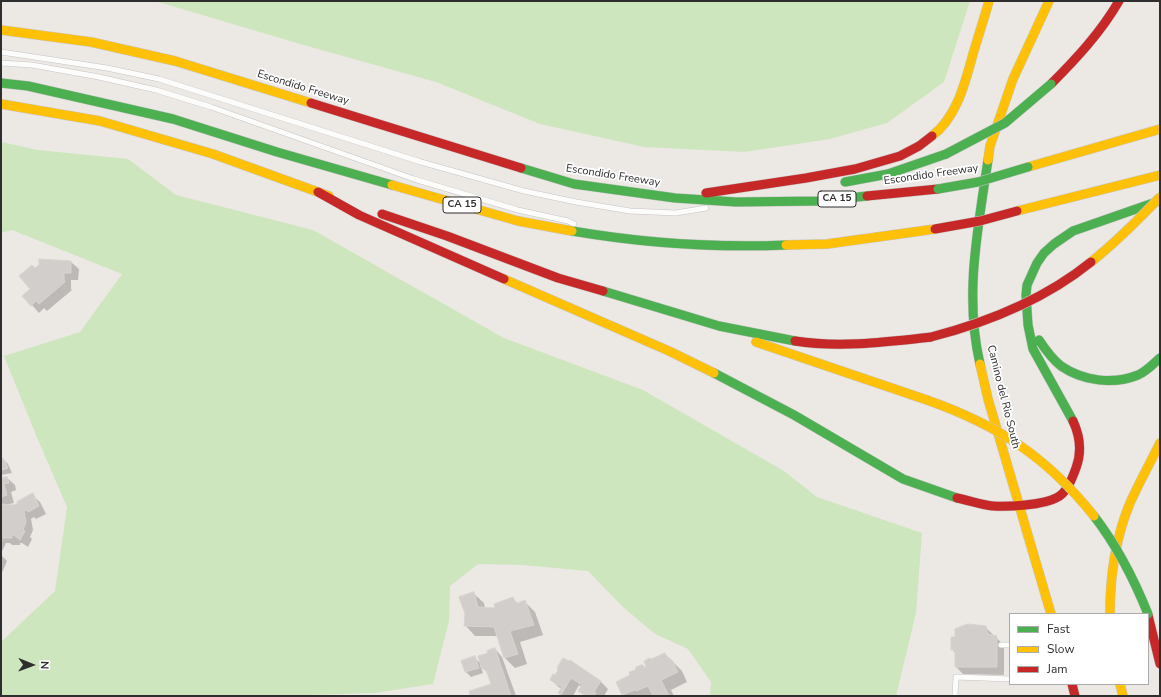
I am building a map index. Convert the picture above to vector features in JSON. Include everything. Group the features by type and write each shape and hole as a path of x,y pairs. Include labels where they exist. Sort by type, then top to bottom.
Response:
{"main road":[{"path":"675,198 855,169 900,156 919,146 936,133 954,110 964,89 989,1"},
{"name":"Camino del Rio South","path":"1049,1 1013,79 990,146 974,257 972,307 979,360 988,399 1051,613"},
{"path":"835,184 888,174 946,154 1005,123 1051,84 1079,56 1108,21 1119,1"},
{"name":"Escondido Freeway","path":"1,30 91,42 175,61 574,184 675,198 736,202 819,201 938,189 978,182 1156,130"},
{"name":"CA 15","path":"1,83 28,86 173,119 277,152 518,221 586,233 657,242 743,247 827,244 935,229 980,221 1158,176"},
{"path":"1,104 100,121 213,154 447,236 558,278 719,326 785,339 840,344 879,343 931,336 961,329 999,316 1037,298 1067,280 1098,258 1158,200"},
{"path":"763,184 820,184"},
{"path":"318,192 359,215 669,351 739,385 794,415 903,479 950,496 992,506 1046,502 1063,493 1068,488 1075,474 1079,460 1080,452 1078,433 1074,423 1033,349 1025,303 1028,284 1035,268 1044,253 1073,231 1158,200"},
{"path":"1028,325 1052,358 1061,366 1082,377 1094,380 1115,381 1143,372 1160,358"},
{"path":"719,326 766,347 927,400 978,420 1032,454 1057,474 1081,499 1104,528 1132,574 1147,613"},
{"path":"1110,613 1112,573 1124,520 1136,490 1160,443"},
{"path":"1149,619 1160,664"},
{"path":"1072,685 1075,696"},
{"path":"1120,685 1123,696"}],"lane":[{"path":"1,52 107,68 159,79 421,162 524,192 630,211 676,213 736,202"},
{"path":"1,63 32,65 100,77 177,96 414,179 518,210 568,220 586,233"},
{"path":"1001,645 1009,645"},
{"path":"954,696 956,677 1009,679"}],"green space":[{"path":"155,1 970,1 944,82 887,123 830,139 744,152 644,147 540,124 436,82"},
{"path":"1,142 38,150 128,159 176,195 313,230 504,338 643,390 784,471 817,497 922,533 916,613 896,696 710,696 711,682 688,649 655,634 623,607 588,571 522,565 478,564 450,586 449,621 433,684 375,693 308,695 1,696 1,642 55,591 67,507 4,356 80,332 122,274 12,230 1,233"}],"building":[{"path":"39,259 71,261 71,273 64,273 65,282 39,304 36,301 31,306 22,296 30,289 19,276 32,265 35,268 39,265"},
{"path":"3,458 8,468 2,470 1,459"},
{"path":"7,477 9,483 4,484 7,495 1,497 1,478"},
{"path":"33,493 39,506 28,512 26,510 24,511 26,522 23,530 25,531 20,540 14,535 12,535 12,538 3,538 3,535 1,535 1,504 14,505"},
{"path":"474,592 478,607 495,608 494,604 513,597 516,604 525,600 534,625 510,631 518,654 504,658 494,627 464,626 465,614 459,597"},
{"path":"968,624 986,626 988,634 997,636 997,667 955,667 955,649 951,650 951,637 955,637 955,629"},
{"path":"495,648 511,696 470,695 469,691 491,684 485,667 482,669 478,656 488,653 487,651"},
{"path":"665,653 668,659 672,660 678,672 661,680 669,696 653,696 648,686 622,695 616,682 630,675 629,672 635,670 636,667 643,665 645,668 644,661"},
{"path":"475,656 479,668 465,672 461,661"},
{"path":"563,658 569,661 570,660 601,681 594,692 596,693 594,696 586,696 578,691 582,685 571,678 561,695 558,693 562,687 550,680 553,674 555,675 558,670 557,669"}],"traffic: fast":[{"path":"1,83 28,86 173,119 277,152 392,185"},
{"path":"946,154 1005,123 1051,84"},
{"path":"845,182 888,174 946,154"},
{"path":"980,364 975,338 973,313 974,262 988,160"},
{"path":"938,189 978,182 1028,167"},
{"path":"521,168 574,184 675,198 736,202 819,201 867,196"},
{"path":"1073,421 1033,349 1028,325 1026,295 1027,285 1037,263 1044,253 1073,231 1159,201"},
{"path":"572,231 625,239 679,244 733,246 786,245"},
{"path":"603,291 719,326 795,341"},
{"path":"1039,340 1061,366 1079,375 1098,380 1119,380 1138,375 1160,358"},
{"path":"714,373 794,415 903,479 957,498"},
{"path":"1094,516 1124,563 1148,613"}],"traffic: slow":[{"path":"932,136 948,119 959,99 989,1"},
{"path":"988,160 990,146 1013,79 1049,1"},
{"path":"1,30 91,42 175,61 311,103"},
{"path":"1,104 100,121 213,154 329,196"},
{"path":"1028,167 1160,129"},
{"path":"1017,211 1160,175"},
{"path":"392,185 518,221 572,231"},
{"path":"1091,262 1127,231 1160,197"},
{"path":"786,245 827,244 935,229"},
{"path":"504,279 669,351 714,373"},
{"path":"756,342 927,400"},
{"path":"980,364 988,399 1051,613"},
{"path":"927,400 976,420 1020,445 1058,476 1094,516"},
{"path":"1110,613 1112,572 1121,530 1130,503 1160,443"},
{"path":"1120,685 1123,696"}],"traffic: jam":[{"path":"1051,84 1088,44 1119,1"},
{"path":"311,103 521,168"},
{"path":"706,193 855,169 900,156 919,146 932,136"},
{"path":"867,196 938,189"},
{"path":"318,192 359,215 504,279"},
{"path":"935,229 980,221 1017,211"},
{"path":"382,214 447,236 558,278 603,291"},
{"path":"931,337 995,317 1015,308 1054,288 1091,262"},
{"path":"795,341 846,344 931,337"},
{"path":"957,498 993,506 1007,506 1043,502 1060,496 1071,481 1078,462 1080,450 1079,438 1073,421"},
{"path":"1149,619 1160,664"},
{"path":"1072,685 1075,696"}]}
